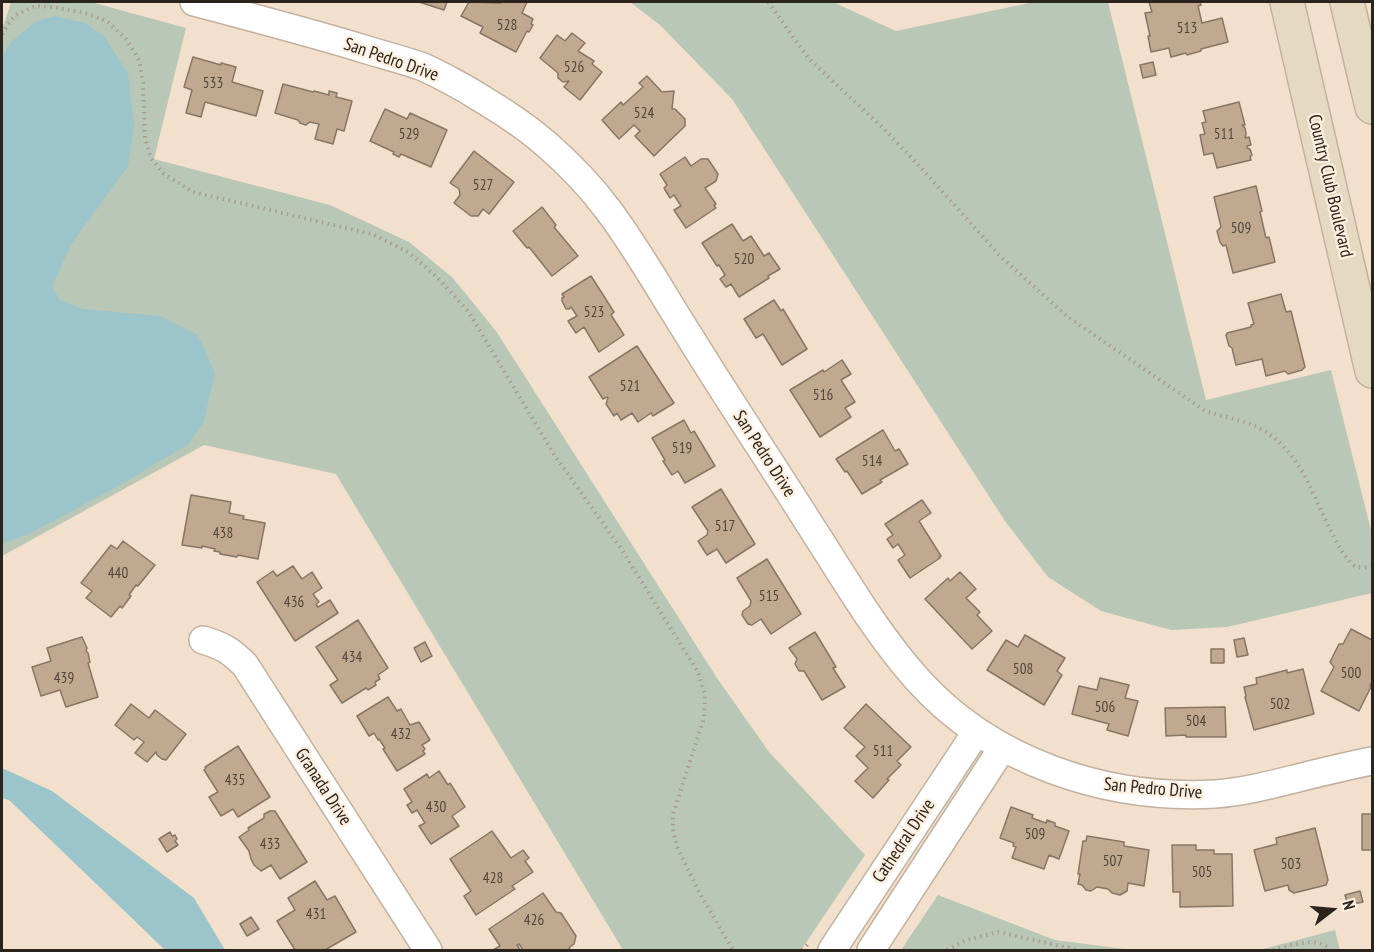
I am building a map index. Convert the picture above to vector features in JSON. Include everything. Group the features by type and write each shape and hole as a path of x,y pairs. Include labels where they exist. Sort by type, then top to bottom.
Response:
{"street":[{"name":"San Pedro Drive","path":"194,2 312,33 422,67 499,108 546,144 588,186 625,233 880,633 918,680 939,701 977,731 1002,747 1026,758 1094,783 1124,789 1183,795 1242,792 1372,761"},
{"name":"Country Club Boulevard","path":"1287,2 1372,371"},
{"path":"1347,2 1372,107"},
{"name":"Granada Drive","path":"203,640 222,646 245,664 428,951"},
{"name":"Cathedral Drive","path":"832,951 977,731"},
{"name":"Cathedral Drive","path":"871,951 1002,747"}],"path":[{"path":"768,2 809,59 882,127 1002,258 1068,316 1204,410 1259,427 1271,435 1289,452 1305,477 1343,553 1354,566 1365,568 1372,566"},
{"path":"2,34 16,15 35,6 85,13 106,21 126,39 139,60 143,83 145,138 151,158 164,174 193,192 372,234 408,252 468,311 555,456 621,547 698,672 705,694 704,718 673,814 673,830 677,847 699,892 733,951"},
{"path":"947,951 964,941 998,932 1078,951"},
{"path":"1273,951 1300,943 1310,943 1327,946 1330,951"}],"green space":[{"path":"11,2 91,2 186,28 154,159 330,205 409,242 452,277 496,331 717,678 769,752 865,855 801,950 623,950 336,474 204,445 2,556 2,30"},
{"path":"630,2 833,2 896,31 1034,2 1108,2 1206,400 1331,370 1372,534 1372,593 1227,627 1171,630 1101,611 1048,577 1005,521 732,99 660,25"},
{"path":"938,895 1055,940 1132,950 901,950"},
{"path":"1335,930 1340,950 1236,950 1263,949"}],"water":[{"path":"54,16 85,23 104,36 128,74 134,125 128,166 72,243 52,286 59,299 83,309 160,316 198,335 215,373 204,421 189,444 120,485 29,534 2,544 2,57 11,42 35,22"},
{"path":"2,768 52,791 194,898 225,950 165,950 9,800 2,798"}],"building":[{"path":"419,2 447,2 444,10"},
{"path":"469,2 527,2 522,13 533,19 531,24 533,25 529,32 527,31 516,52 480,33 483,27 461,16"},
{"path":"1149,2 1200,2 1201,5 1198,6 1202,23 1222,18 1228,42 1187,55 1186,53 1171,57 1169,48 1151,52 1145,13 1152,12"},
{"path":"572,33 585,43 578,51 594,61 592,64 602,72 580,100 564,87 569,81 563,82 558,78 558,73 540,58 557,35 565,41"},
{"path":"193,57 236,67 232,82 263,91 256,116 205,102 201,117 186,113 192,90 184,87"},
{"path":"1153,62 1156,75 1143,78 1140,65"},
{"path":"647,76 662,92 674,91 672,109 675,109 685,119 685,126 654,156 635,136 640,131 634,125 619,139 602,120 621,102 623,105 643,87 639,83"},
{"path":"283,84 329,95 329,91 337,93 336,97 352,101 344,131 337,129 333,144 315,139 319,124 310,122 306,125 275,113"},
{"path":"1239,102 1245,125 1242,125 1245,128 1245,138 1249,137 1251,145 1247,148 1250,149 1252,155 1251,160 1217,168 1213,153 1204,155 1200,135 1205,134 1202,123 1206,122 1203,111"},
{"path":"385,109 407,119 410,113 447,130 431,167 401,154 399,157 393,154 394,152 370,141"},
{"path":"474,151 514,182 489,214 483,209 478,216 471,216 454,203 460,195 459,189 450,183"},
{"path":"685,157 691,166 701,159 708,159 718,174 716,181 705,188 716,204 714,205 716,208 686,228 674,210 681,206 674,195 670,198 664,188 667,185 660,174"},
{"path":"1256,186 1266,238 1269,237 1275,262 1233,273 1226,245 1223,246 1220,242 1217,231 1221,227 1214,197"},
{"path":"542,207 556,225 554,227 578,256 552,276 513,231"},
{"path":"732,224 743,241 751,236 764,256 769,253 780,269 739,297 731,284 726,287 720,279 725,275 702,243"},
{"path":"591,276 614,312 611,315 624,335 599,352 584,327 576,333 568,321 577,316 571,307 566,309 562,301 564,297 562,294"},
{"path":"1281,294 1286,312 1291,311 1305,367 1288,374 1285,371 1266,376 1262,359 1236,365 1227,333 1251,327 1254,324 1248,303"},
{"path":"774,300 781,311 783,309 807,349 782,365 763,334 756,338 744,319"},
{"path":"637,346 674,403 653,416 651,413 638,422 632,413 621,420 617,413 614,416 606,404 608,398 603,399 589,377"},
{"path":"842,360 851,374 841,380 855,402 845,408 851,417 820,437 790,390"},
{"path":"684,420 691,433 694,431 715,466 685,483 678,471 672,475 652,438"},
{"path":"883,430 895,451 899,449 908,464 880,480 882,482 862,494 836,459"},
{"path":"721,489 755,544 726,563 717,549 707,555 698,541 707,535 708,531 692,507"},
{"path":"191,495 231,502 229,513 244,516 243,519 265,523 258,559 220,554 214,551 215,549 202,546 202,548 182,545"},
{"path":"922,500 931,513 919,521 941,556 910,578 898,560 905,555 898,544 893,548 887,539 893,535 885,524"},
{"path":"123,541 155,565 138,586 136,585 122,608 120,606 111,617 86,598 92,591 81,583 111,545 117,549"},
{"path":"767,559 801,614 771,634 761,619 752,625 748,624 742,615 743,611 750,606 751,601 737,578"},
{"path":"293,566 302,579 312,572 322,588 313,594 319,602 316,604 318,607 330,600 338,613 295,641 257,582 273,571 277,576"},
{"path":"960,572 976,589 966,598 980,612 977,615 992,631 972,649 925,599 948,578 950,581"},
{"path":"358,620 388,668 378,675 380,679 375,682 376,685 368,690 366,688 342,703 330,685 338,680 316,647"},
{"path":"1351,629 1372,640 1371,687 1359,711 1321,691 1334,667 1330,662 1339,644 1343,644"},
{"path":"815,632 845,687 822,700 804,671 799,671 795,664 797,659 789,648"},
{"path":"1025,635 1065,658 1057,671 1062,675 1044,705 987,670 1006,640 1018,647"},
{"path":"82,637 87,648 90,662 88,663 98,697 66,707 60,690 41,696 32,667 51,661 47,648"},
{"path":"1244,638 1248,655 1237,657 1234,640"},
{"path":"425,642 432,656 421,662 414,648"},
{"path":"1211,649 1224,649 1224,663 1211,663"},
{"path":"1303,669 1314,714 1254,730 1244,687 1257,684 1256,678 1287,670 1287,673"},
{"path":"1100,678 1129,685 1125,698 1138,701 1128,736 1107,730 1109,724 1072,714 1079,686 1097,690"},
{"path":"388,697 397,711 401,709 410,725 419,722 430,740 422,745 425,754 397,771 379,739 374,733 369,736 357,716"},
{"path":"131,704 149,718 155,710 186,734 166,760 156,752 147,762 135,753 144,742 137,737 134,740 115,725"},
{"path":"866,704 911,747 897,761 901,765 873,798 855,781 868,768 856,756 865,747 844,728"},
{"path":"1225,707 1226,737 1166,736 1165,708"},
{"path":"238,746 270,797 238,817 233,809 221,816 209,797 218,792 204,770 205,767"},
{"path":"439,771 448,785 450,783 465,807 452,816 459,826 431,844 419,826 425,823 417,810 412,813 407,805 412,802 404,789 427,774 429,778"},
{"path":"1011,807 1033,815 1032,818 1046,823 1047,820 1069,831 1059,859 1049,855 1044,869 1012,858 1016,847 1013,846 1014,843 1000,838"},
{"path":"270,811 275,811 307,862 280,879 271,865 261,871 254,865 249,851 239,837"},
{"path":"1362,814 1372,814 1372,850 1362,850"},
{"path":"1315,828 1328,880 1326,885 1294,893 1289,890 1288,885 1265,891 1254,850 1277,844 1276,838"},
{"path":"492,831 511,858 523,850 529,858 525,861 533,872 512,886 515,889 476,915 464,896 471,891 450,859"},
{"path":"170,832 172,836 175,835 178,845 167,852 159,839"},
{"path":"1087,836 1124,842 1124,846 1149,850 1144,886 1128,883 1127,891 1120,895 1097,887 1091,891 1086,890 1078,884 1083,841 1086,841"},
{"path":"1172,845 1196,845 1196,850 1214,850 1214,854 1232,854 1233,906 1180,907 1180,892 1173,892"},
{"path":"315,881 327,900 335,896 356,932 325,950 295,950 277,921 295,910 288,898"},
{"path":"1360,891 1363,902 1348,905 1345,895"},
{"path":"543,893 556,912 561,913 576,936 570,950 523,950 519,944 517,945 520,950 493,950 500,946 489,929"},
{"path":"251,917 259,929 247,936 240,924"}]}
